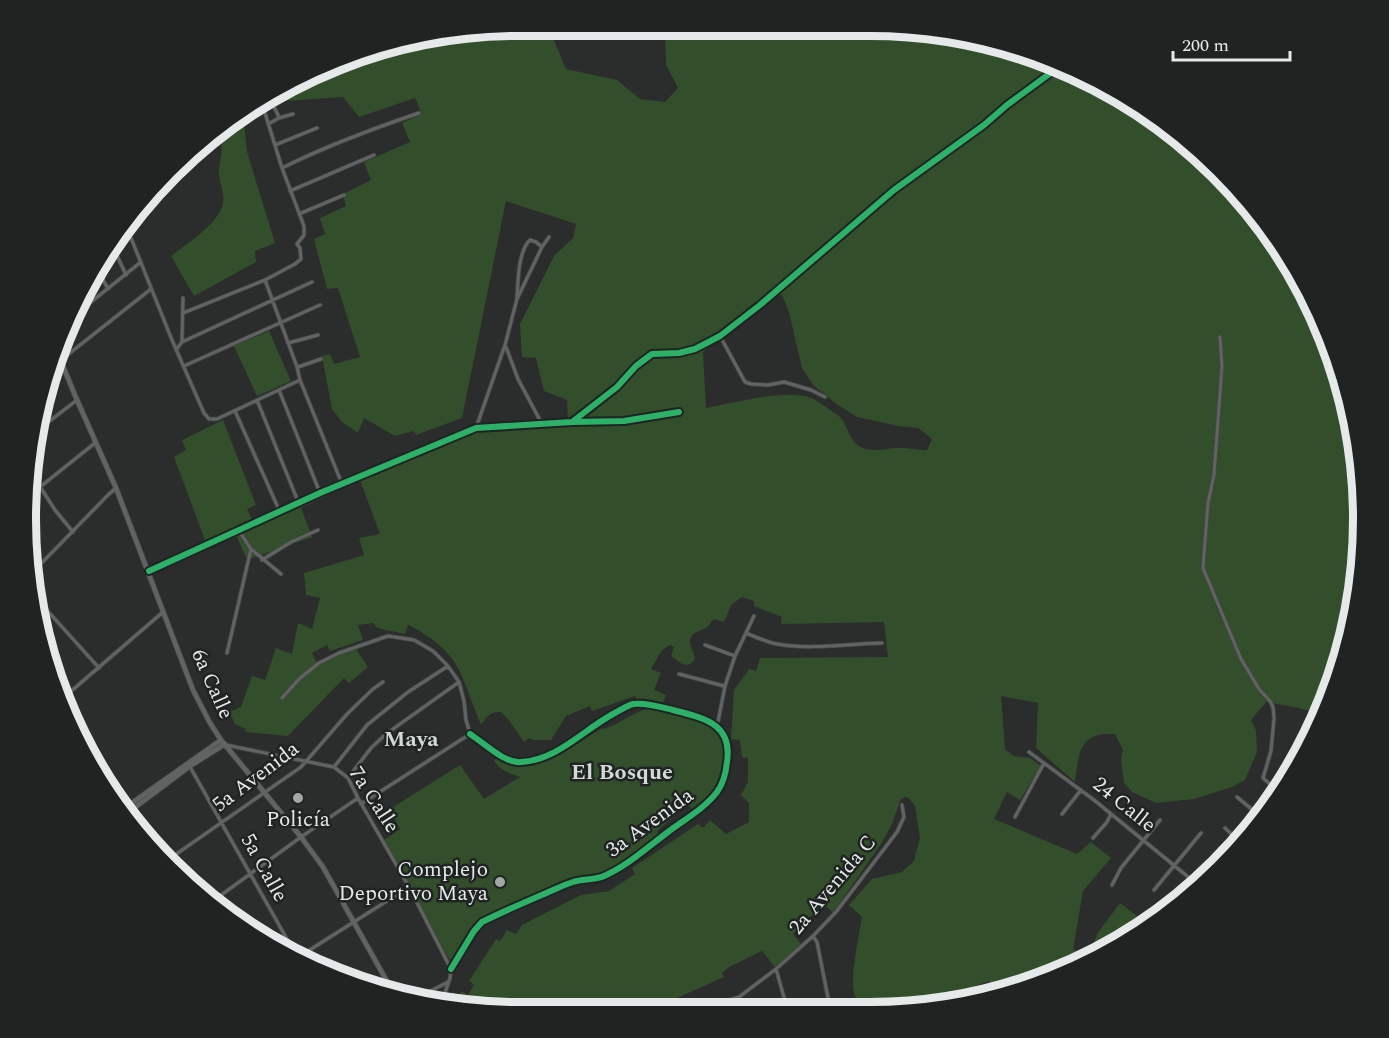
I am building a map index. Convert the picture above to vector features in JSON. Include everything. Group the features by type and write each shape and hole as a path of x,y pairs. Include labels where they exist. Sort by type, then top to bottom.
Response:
{"main road":[{"name":"6a Calle","path":"62,364 117,488 194,690 210,723 301,837 322,867 389,984"},
{"path":"130,805 223,742"},
{"path":"133,809 189,764"}],"street":[{"path":"572,422 617,387 636,366 652,354 695,349 720,336 760,305 894,190 984,125 1052,72"},
{"path":"272,104 279,118"},
{"path":"183,314 265,280 301,259 300,248 297,244 304,235 304,225 282,168 264,109"},
{"path":"282,168 310,154 419,113"},
{"path":"269,124 293,114"},
{"path":"275,145 317,128"},
{"path":"290,191 374,155"},
{"path":"299,214 344,195"},
{"path":"129,234 176,350 204,412 210,419 218,419 300,380"},
{"path":"476,428 505,345 517,299 549,237"},
{"path":"517,299 518,278 525,245 530,240 542,248"},
{"path":"116,253 126,275"},
{"path":"86,304 141,262"},
{"path":"101,276 108,289"},
{"path":"265,280 300,380 342,484"},
{"path":"176,350 182,342 312,282"},
{"path":"67,351 151,289"},
{"path":"182,342 183,298"},
{"path":"184,366 320,305"},
{"path":"287,344 318,335"},
{"path":"720,336 745,382 768,385 784,382 825,397"},
{"path":"1220,337 1222,366 1214,475 1208,503 1203,568 1241,659 1273,707 1271,751 1263,777 1273,786"},
{"path":"505,345 518,379 542,424"},
{"path":"297,367 321,359"},
{"path":"279,390 320,493"},
{"path":"45,424 77,400"},
{"path":"257,400 299,504"},
{"path":"236,411 280,512"},
{"path":"149,571 320,493 476,428 624,421 679,412"},
{"path":"37,490 97,442"},
{"path":"37,482 55,510 73,532"},
{"path":"38,566 117,488"},
{"path":"262,560 291,542 318,530"},
{"path":"238,531 250,549 281,574"},
{"path":"227,653 250,549"},
{"path":"44,607 99,668"},
{"path":"69,693 164,611"},
{"path":"282,698 299,679 319,663 339,652 388,636 414,640 434,651 459,682 471,734 497,753 512,761 520,762 555,753 604,719 633,705 664,707 699,717 716,725 735,656 754,616"},
{"path":"746,633 778,645 882,643"},
{"path":"705,645 735,656"},
{"path":"334,767 367,725 408,692 448,666"},
{"path":"680,674 725,686"},
{"name":"5a Avenida","path":"173,856 306,761 348,713 383,682"},
{"path":"348,778 371,748 386,734 459,682"},
{"name":"3a Avenida","path":"451,969 482,922 574,882 603,876 621,866 711,799 722,783 728,761 726,741 716,725"},
{"path":"361,804 471,734"},
{"name":"7a Calle","path":"223,742 334,767 348,778 357,798 410,887 451,969"},
{"name":"24 Calle","path":"1029,752 1112,814 1191,879"},
{"path":"1015,817 1044,763"},
{"name":"5a Calle","path":"189,764 289,943"},
{"path":"1062,814 1081,790"},
{"path":"1237,797 1254,811"},
{"path":"219,897 357,798"},
{"name":"2a Avenida C","path":"724,1002 739,997 777,969 836,912 897,832 904,817 902,805"},
{"path":"1093,838 1112,814"},
{"path":"1112,885 1121,868 1160,820"},
{"path":"1225,828 1234,836"},
{"path":"1154,890 1201,833"},
{"path":"306,952 410,887"},
{"path":"813,936 817,942 830,1002"},
{"path":"444,996 451,969"},
{"path":"777,969 785,1002"},
{"path":"426,993 448,982"},
{"path":"739,997 740,1002"}],"green space":[{"path":"552,36 566,69 617,80 640,99 665,102 678,88 666,65 665,36 870,36 933,40 995,52 1055,73 1112,101 1164,136 1212,177 1253,225 1272,251 1303,305 1337,394 1349,456 1352,487 1352,551 1344,613 1337,644 1313,712 1266,702 1251,720 1256,730 1257,752 1245,780 1232,787 1194,799 1156,803 1132,792 1124,783 1121,759 1123,750 1115,734 1094,737 1083,746 1075,782 1036,748 1038,703 1001,696 1005,749 1013,756 1030,758 1041,766 1020,800 1007,792 994,819 1077,854 1091,842 1111,858 1083,891 1073,950 1082,953 1025,976 991,987 989,981 952,995 933,998 858,1002 855,997 853,976 862,917 849,905 872,879 902,872 914,861 920,838 915,806 906,797 901,799 883,841 833,913 827,907 815,912 793,934 801,944 775,967 762,951 729,967 722,973 724,977 677,998 673,1002 519,1002 458,998 461,991 468,995 474,985 469,981 496,939 500,941 507,930 516,934 522,925 581,895 609,891 635,874 632,868 698,824 703,828 710,820 726,834 749,822 749,803 741,795 748,782 748,758 742,757 740,740 731,739 734,690 749,669 756,671 760,658 888,657 884,622 781,624 782,617 754,606 754,601 742,597 731,605 724,622 714,619 707,627 691,636 690,643 695,658 692,663 682,664 671,656 674,647 670,645 662,650 651,669 661,673 654,690 666,695 662,706 637,701 635,696 592,711 590,706 566,716 551,740 529,738 524,742 501,712 491,714 481,725 454,661 422,633 408,625 405,634 377,628 373,623 358,625 363,640 330,651 327,645 312,653 317,663 356,649 368,667 349,683 344,678 288,736 245,732 246,729 235,724 229,712 241,707 252,676 265,680 276,648 292,654 298,623 312,629 320,598 306,595 304,573 364,555 359,538 380,534 360,480 301,508 312,537 247,560 237,537 208,548 174,457 186,450 182,440 223,420 256,505 247,509 252,520 469,430 484,426 568,420 567,400 544,391 536,358 522,357 520,324 554,256 573,238 576,224 506,201 462,418 416,435 414,431 395,436 364,418 358,433 341,421 332,409 322,356 330,354 334,364 360,357 338,288 327,289 314,239 325,234 320,218 346,206 343,194 371,180 364,162 410,142 402,123 422,114 415,98 359,117 343,97 285,101 284,97 305,86 394,52 456,40","holes":["782,295 789,312 802,368 814,386 857,417 918,428 932,439 927,450 863,448 852,439 840,417 814,399 800,395 759,397 706,408 703,352 767,296"]},
{"path":"244,122 247,152 275,243 255,251 256,262 194,296 171,256 202,232 221,211 223,199 219,174 221,140"},
{"path":"269,331 291,381 257,396 234,346"},
{"path":"649,709 694,718 708,724 716,731 721,739 724,758 719,778 708,797 692,810 688,804 657,831 659,836 612,869 600,875 558,887 482,919 470,932 456,960 449,959 384,840 400,829 390,809 460,765 484,799 520,777 499,767 494,761 496,758 511,764 525,764 548,759 601,729"},
{"path":"1120,903 1141,919 1093,947 1097,934"}],"cycle path":[{"path":"572,422 617,387 636,366 652,354 679,353 695,349 720,336 760,305 894,190 984,125 1052,72"},
{"path":"149,571 320,493 476,428 624,421 679,412"},
{"path":"451,969 482,922 566,885 613,872 707,803 719,789 724,778 728,749 725,739 714,724 695,716 648,704 633,704 625,707 569,744 534,760 521,762 508,760 470,734"}],"place":[{"name":"Policía","path":"298,798"},
{"name":"Complejo Deportivo Maya","path":"500,882"}],"district":[{"name":"Maya","path":"411,739"},
{"name":"El Bosque","path":"622,772"}]}
